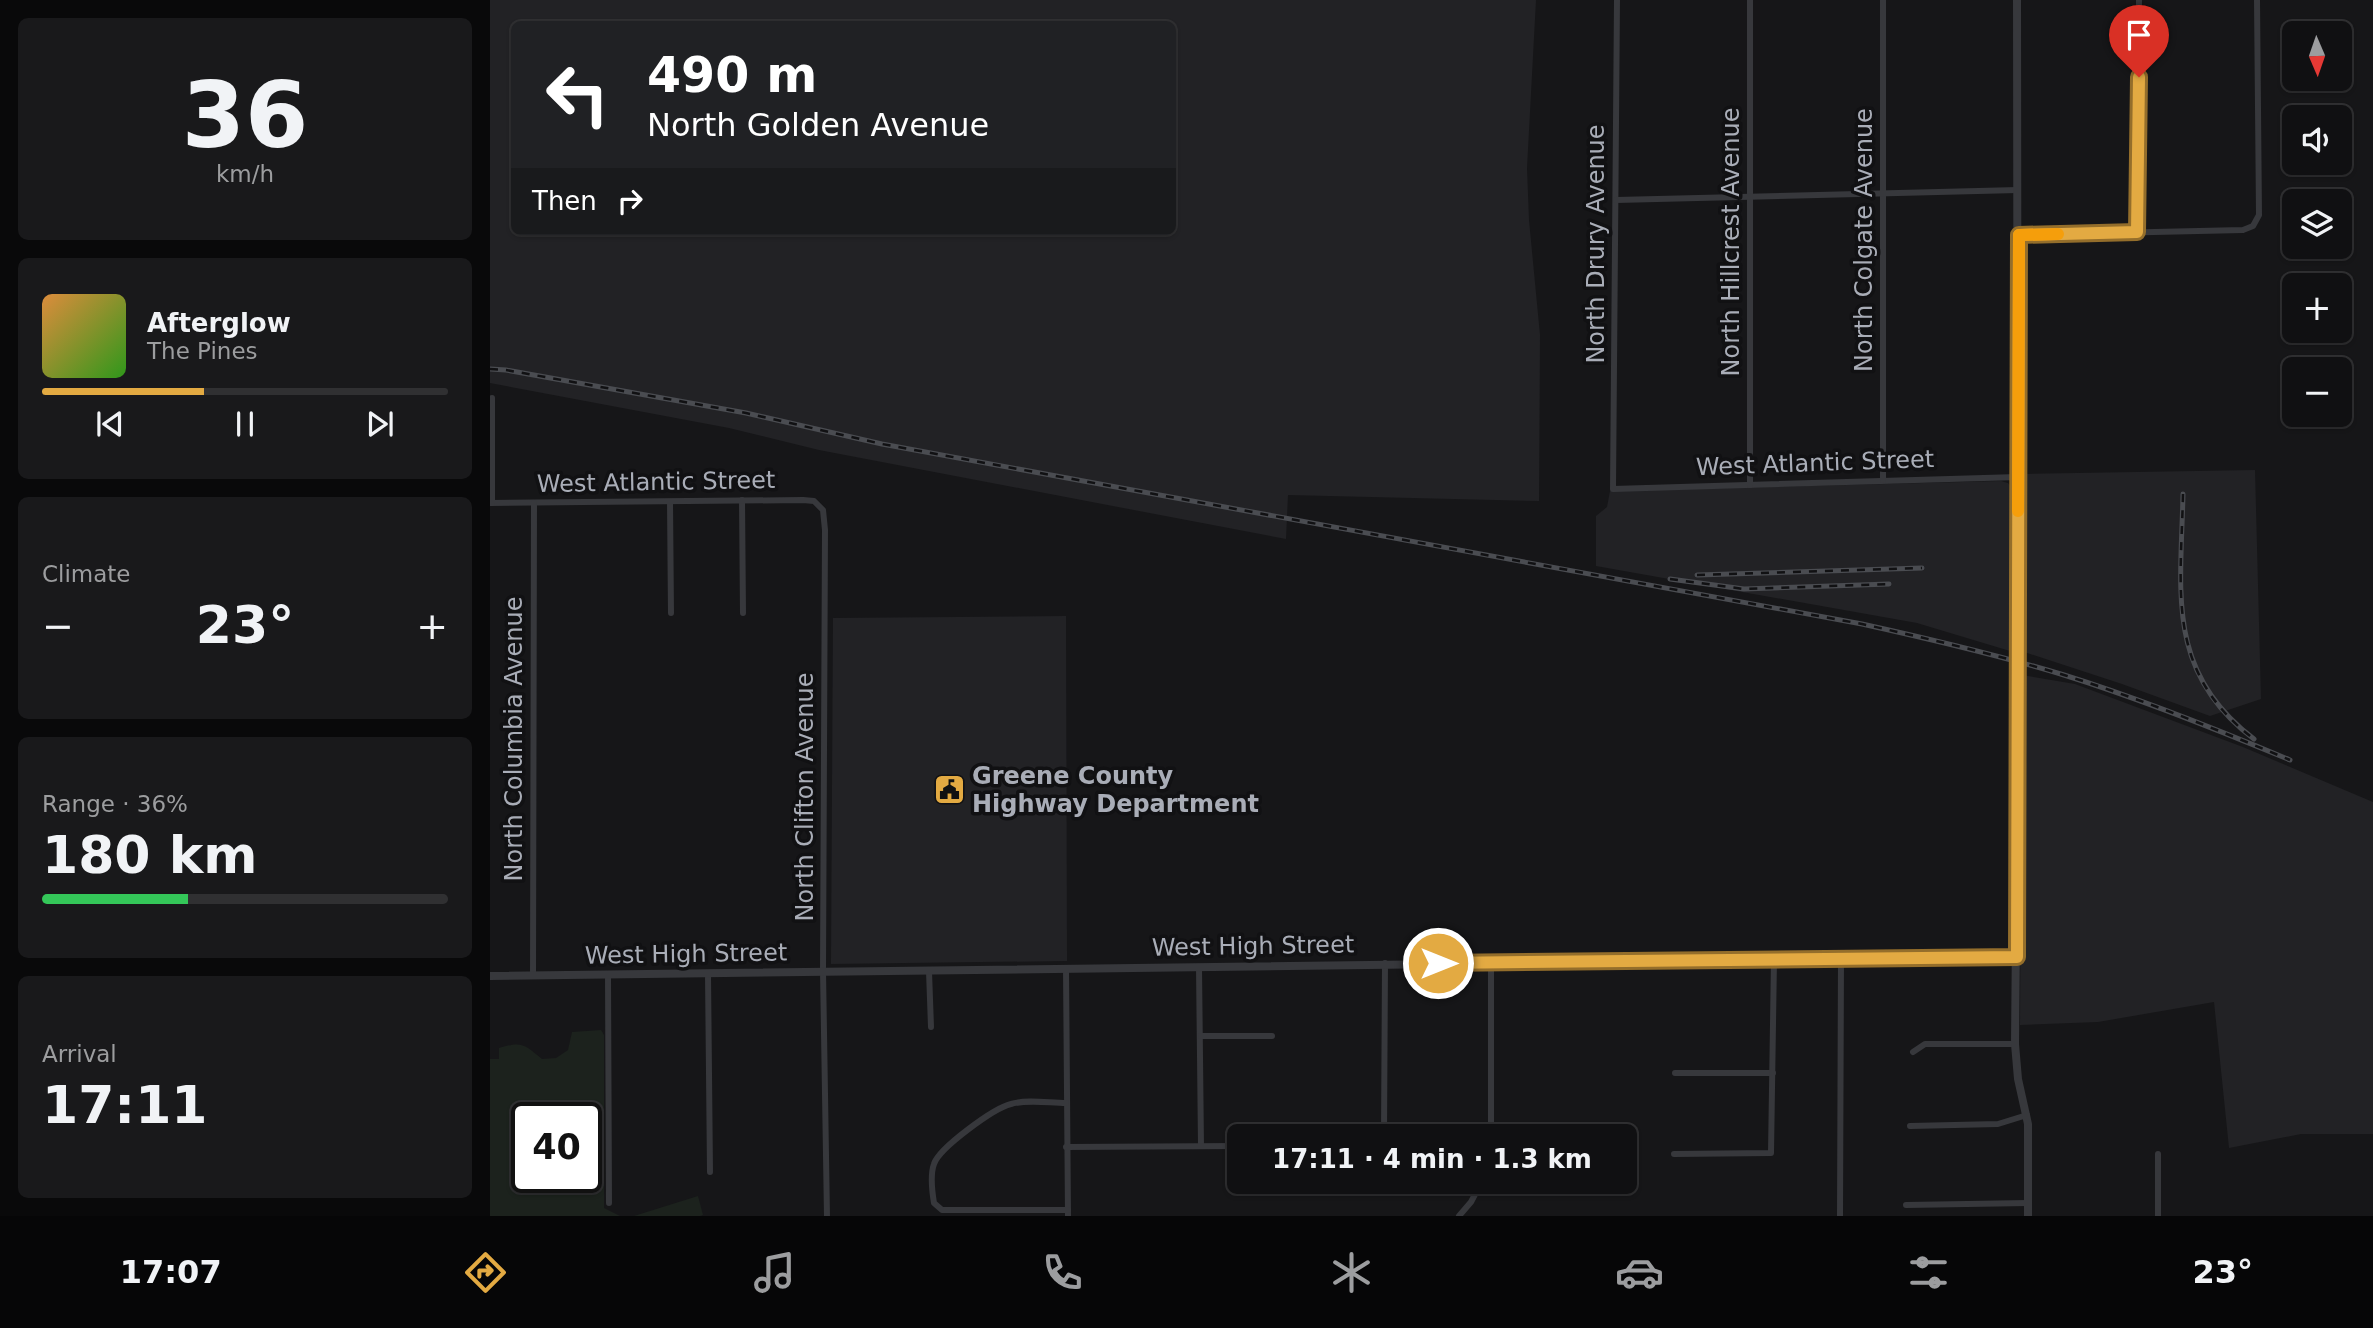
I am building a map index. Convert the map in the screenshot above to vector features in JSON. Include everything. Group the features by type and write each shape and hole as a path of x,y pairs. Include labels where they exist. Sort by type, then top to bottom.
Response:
{"street":[{"name":"North Drury Avenue","path":"1613,489 1617,0"},
{"name":"North Hillcrest Avenue","path":"1750,0 1750,485"},
{"name":"North Colgate Avenue","path":"1883,0 1883,480"},
{"path":"2017,0 2019,235 2015,1044 2018,1079 2026,1115 2028,1216"},
{"path":"2137,232 2139,0"},
{"path":"2019,235 2243,230 2253,226 2259,215 2257,0"},
{"path":"1616,200 2018,190"},
{"path":"491,503 492,398"},
{"name":"West Atlantic Street","path":"1613,489 2018,477"},
{"path":"742,500 743,613"},
{"name":"West Atlantic Street","path":"491,503 803,500 814,501 820,505"},
{"path":"670,502 671,613"},
{"name":"North Columbia Avenue","path":"533,976 534,503"},
{"name":"North Clifton Avenue","path":"820,505 825,530 823,971 827,1216"},
{"name":"West High Street","path":"490,976 2017,957"},
{"path":"1840,1216 1841,958"},
{"path":"1674,1154 1771,1153 1774,959"},
{"path":"1491,963 1491,1124"},
{"path":"1384,1124 1385,964"},
{"path":"1199,967 1201,1146"},
{"path":"1066,968 1068,1213 957,1213 940,1209 933,1201 932,1170 940,1154 1004,1106 1015,1103 1066,1103"},
{"path":"929,971 930,1027"},
{"path":"708,974 709,1172"},
{"path":"608,975 609,1203"},
{"path":"1201,1036 1272,1035"},
{"path":"1913,1052 1925,1044 2015,1044"},
{"path":"1675,1073 1773,1073"},
{"path":"1910,1126 1998,1124 2026,1115"},
{"path":"1066,1147 1227,1146"},
{"path":"2158,1154 2158,1216"},
{"path":"1460,1216 1475,1194"},
{"path":"1906,1205 2028,1203"}],"shaded area":[{"path":"490,0 1536,0 1527,168 1540,335 1539,501 1288,495 1286,539 819,450 729,428 490,383"},
{"path":"2255,470 2261,699 2210,716 2024,652 2024,474"},
{"path":"2001,481 2012,488 2013,496 2013,643 2010,651 1917,623 1596,566 1596,516 1607,507 1610,491"},
{"name":"Greene County Highway Department","path":"1066,616 1067,961 831,964 833,618"},
{"path":"2022,675 2075,684 2243,747 2373,802 2373,1134 2301,1134 2229,1148 2214,1002 2098,1022 2020,1025"},
{"path":"601,1030 604,1035 604,1208 620,1216 490,1216 490,1059 499,1059 499,1048 518,1044 527,1047 542,1059 556,1058 568,1050 572,1032"},
{"path":"698,1196 703,1215 700,1216 634,1216"}],"railway":[{"path":"490,369 746,413 882,444 1862,624 2064,675 2178,715 2290,760"},
{"path":"2183,494 2181,596 2184,628 2192,658 2205,686 2225,713 2254,739"},
{"path":"1697,575 1922,568"},
{"path":"1670,579 1744,589 1889,584"}],"slow traffic":[{"path":"2018,511 2019,235 2058,234"}],"place":[{"name":"Greene County Highway Department","path":"949,790"}],"route":[{"path":"1438,963 2017,957 2019,235 2137,232 2139,77"}]}
